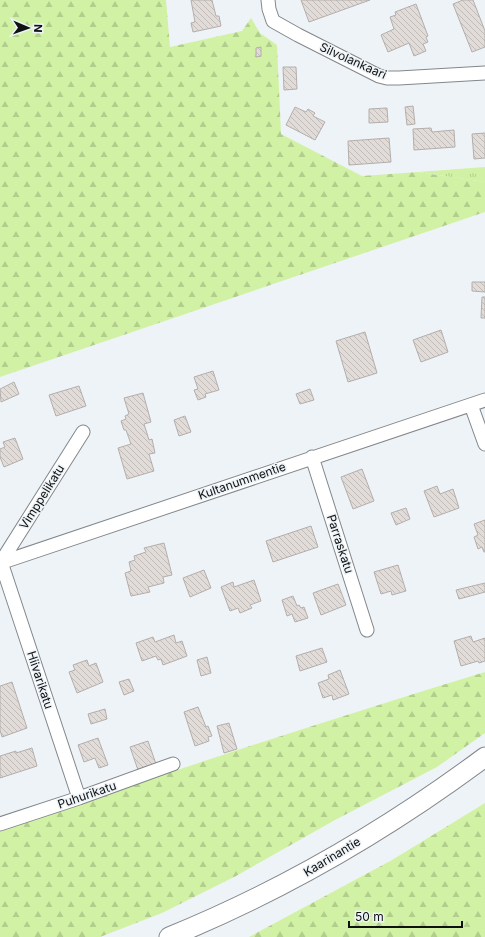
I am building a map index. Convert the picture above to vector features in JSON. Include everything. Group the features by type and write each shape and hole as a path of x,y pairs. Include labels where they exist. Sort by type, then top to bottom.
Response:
{"main road":[{"name":"Kaarinantie","path":"169,937 231,910 292,880 393,821 485,757"}],"street":[{"name":"Silvolankaari","path":"268,0 268,9 273,21 380,76 398,78 485,73"},
{"name":"Kultanummentie","path":"0,562 485,400"},
{"path":"471,405 485,444"},
{"name":"Vimppelikatu","path":"0,562 83,432"},
{"name":"Parraskatu","path":"312,457 367,630"},
{"name":"Hiivarikatu","path":"0,562 79,798"},
{"name":"Puhurikatu","path":"0,824 174,764"}],"green space":[{"path":"0,0 166,0 170,47 242,31 251,18 260,33 277,45 281,134 362,176 418,172 485,182 485,212 0,377"},
{"path":"485,167 485,182 418,172"},
{"path":"485,672 485,733 437,767 335,820 236,876 162,913 100,937 0,937 0,831 241,749"},
{"path":"485,803 485,937 249,937 392,860"}],"building":[{"path":"191,0 212,0 216,16 219,16 221,26 193,32 191,23 195,22"},
{"path":"301,0 370,0 309,22"},
{"path":"463,0 473,0 485,31 485,47 472,52 453,4"},
{"path":"416,4 428,36 426,37 428,42 423,44 426,51 414,56 409,43 388,52 381,35 394,29 390,17 396,15 395,12"},
{"path":"261,47 261,56 256,57 256,48"},
{"path":"283,67 296,67 297,89 284,90"},
{"path":"413,106 415,124 407,125 405,107"},
{"path":"295,107 306,112 308,109 315,113 313,116 325,122 315,140 286,125"},
{"path":"387,108 388,122 369,123 369,109"},
{"path":"431,128 432,132 454,130 455,147 414,150 413,129"},
{"path":"485,133 485,158 474,159 472,134"},
{"path":"389,138 391,162 349,165 348,141"},
{"path":"472,282 485,282 485,292 472,291"},
{"path":"482,297 485,297 485,318 481,318"},
{"path":"441,330 448,352 421,362 413,340"},
{"path":"365,332 377,373 348,382 336,341"},
{"path":"213,371 219,390 205,394 206,397 198,400 194,390 198,389 194,377"},
{"path":"14,382 19,394 1,402 0,389"},
{"path":"79,386 86,406 56,416 49,395"},
{"path":"310,389 314,400 300,404 296,394"},
{"path":"143,393 151,422 144,424 149,440 152,439 155,453 149,454 154,471 127,479 118,448 131,444 121,421 126,419 125,416 129,414 124,398"},
{"path":"185,416 191,432 179,436 174,420"},
{"path":"15,438 23,459 4,467 0,457 0,449 5,447 3,442"},
{"path":"362,469 374,501 353,509 341,477"},
{"path":"437,486 440,494 453,489 459,508 434,517 424,491"},
{"path":"406,508 410,519 396,525 391,513"},
{"path":"485,520 484,552 482,547 478,549 474,537 478,535 474,524"},
{"path":"311,526 318,547 273,562 266,541"},
{"path":"164,543 172,575 163,577 164,583 148,587 150,592 131,596 125,573 131,571 129,562 135,560 134,556 146,552 144,548"},
{"path":"398,565 406,591 392,595 391,591 381,594 374,572"},
{"path":"204,570 211,588 190,597 183,578"},
{"path":"254,580 261,601 250,605 252,608 240,613 238,608 230,611 221,587 233,582 234,587"},
{"path":"485,583 485,592 459,599 456,590"},
{"path":"338,584 346,605 321,615 313,593"},
{"path":"293,596 297,606 299,605 301,608 304,607 308,618 295,622 292,614 287,616 282,600"},
{"path":"174,635 176,643 182,641 187,656 163,665 161,659 158,660 156,656 142,661 136,643 153,637 155,642"},
{"path":"471,636 473,642 485,638 485,661 479,663 478,661 461,666 454,641"},
{"path":"322,648 327,662 300,671 296,656"},
{"path":"207,657 211,673 201,676 197,660"},
{"path":"87,660 89,666 96,663 103,682 77,693 69,672 75,670 73,665"},
{"path":"340,670 349,694 333,700 332,695 323,698 318,683 329,679 328,675"},
{"path":"129,679 134,691 124,695 119,682"},
{"path":"12,682 27,728 2,737 0,730 0,686"},
{"path":"198,707 206,727 208,726 212,736 208,737 209,741 195,746 184,712"},
{"path":"105,709 107,719 91,724 88,714"},
{"path":"229,723 237,749 224,753 217,726"},
{"path":"98,738 108,765 99,768 95,758 84,762 78,745"},
{"path":"148,741 156,764 138,770 130,747"},
{"path":"32,748 37,766 0,778 0,756"}]}
